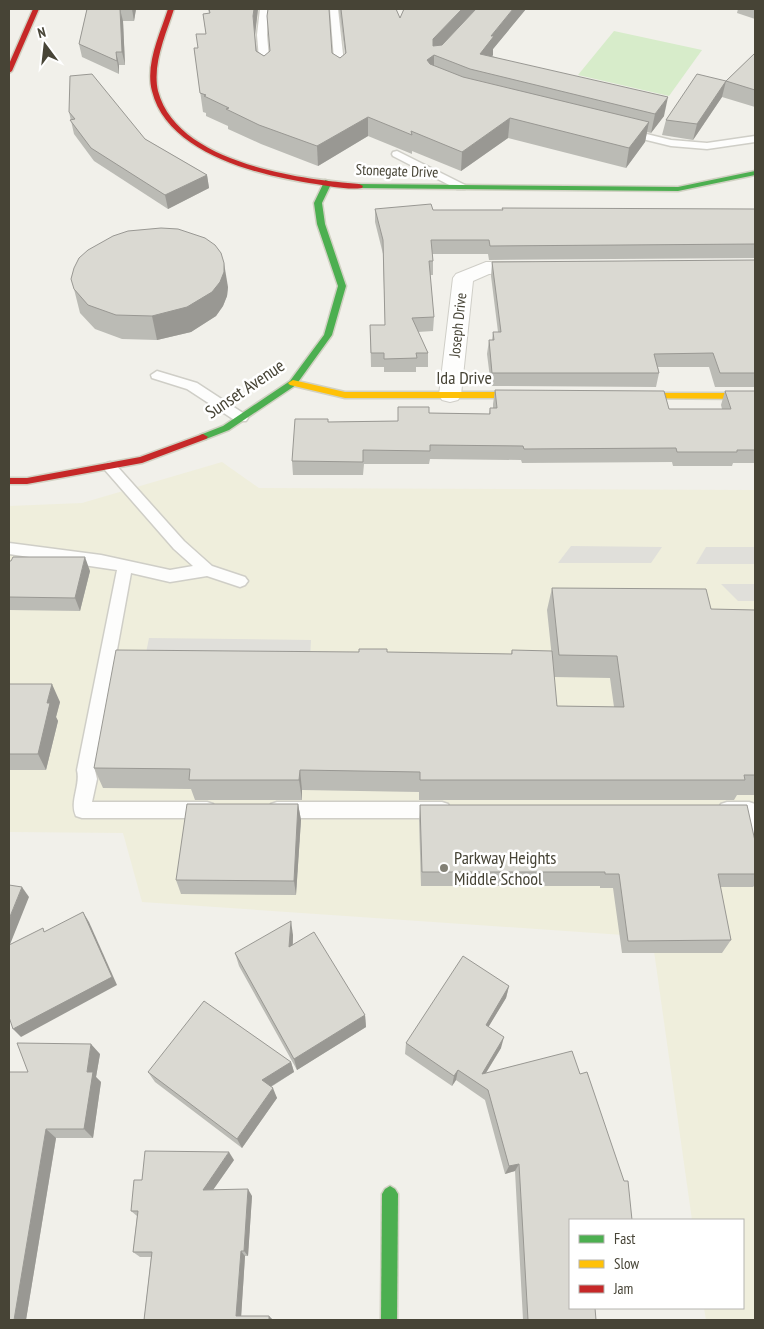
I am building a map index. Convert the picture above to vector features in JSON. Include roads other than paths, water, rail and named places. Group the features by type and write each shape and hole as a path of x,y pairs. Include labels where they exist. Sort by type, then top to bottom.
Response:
{"street":[{"path":"9,71 13,48 36,9"},
{"name":"Stonegate Drive","path":"171,9 154,66 153,80 159,104 169,120 195,142 234,162 280,176 376,187 679,189 755,173"},
{"name":"Sunset Avenue","path":"9,481 27,481 142,460 226,428 293,383 328,335 342,286 321,224 318,202 328,182"},
{"name":"Joseph Drive","path":"450,395 463,278 486,268 546,268"},
{"name":"Ida Drive","path":"293,383 345,394 538,396"},
{"path":"617,396 755,396"},
{"path":"389,1320 390,1194"}],"lane":[{"path":"264,9 262,35 265,70"},
{"path":"334,9 340,72"},
{"path":"615,129 671,143 707,146 755,139"},
{"path":"397,154 461,188"},
{"path":"157,375 192,386 241,418"},
{"path":"110,466 178,545 207,570 240,581"},
{"path":"9,548 101,561 170,576 207,570"},
{"path":"125,567 86,770 88,779 82,810 222,810"},
{"path":"261,810 460,810"},
{"path":"709,810 749,810 755,835"}],"place":[{"name":"Parkway Heights Middle School","path":"444,868"}]}
